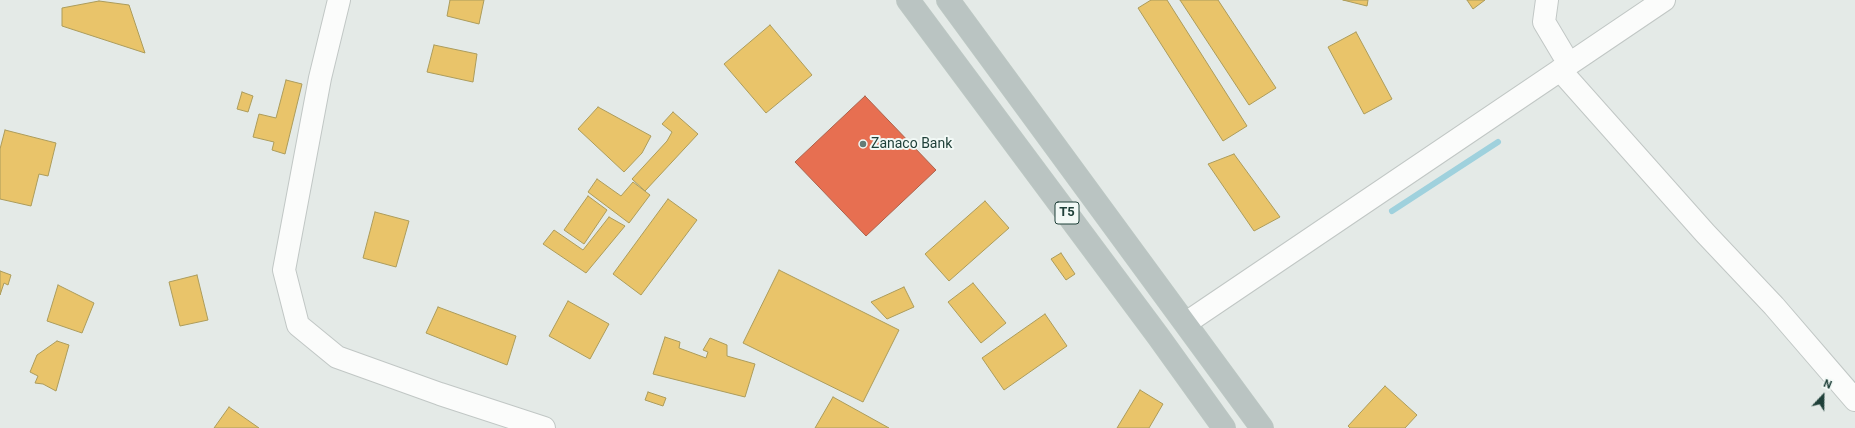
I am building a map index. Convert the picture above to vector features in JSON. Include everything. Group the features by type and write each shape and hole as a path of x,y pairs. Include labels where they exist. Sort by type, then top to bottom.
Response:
{"highway":[{"name":"T5","path":"908,0 1158,336 1224,428"},
{"name":"T5","path":"948,0 1262,428"}],"street":[{"path":"339,0 320,78 284,270 298,325 336,357 440,394 544,428"},
{"path":"1547,0 1544,22 1564,67 1705,233 1774,306 1855,400"},
{"path":"1186,323 1664,0"}],"building: Homes":[{"path":"450,0 484,0 479,24 447,16"},
{"path":"1151,0 1167,0 1247,126 1223,141 1138,8"},
{"path":"1180,0 1218,0 1276,88 1249,105"},
{"path":"1343,0 1368,0 1367,6"},
{"path":"1467,0 1485,0 1473,9"},
{"path":"99,1 129,5 145,53 62,26 62,8"},
{"path":"770,25 812,75 766,113 724,64"},
{"path":"1356,32 1392,99 1364,114 1328,47"},
{"path":"434,45 477,54 473,82 427,72"},
{"path":"286,80 302,84 285,154 272,150 274,142 253,137 259,114 276,118"},
{"path":"242,92 253,96 248,112 237,109"},
{"path":"598,107 651,136 642,153 624,172 578,129"},
{"path":"673,112 698,134 645,191 632,179 667,141 672,132 662,124"},
{"path":"5,130 56,143 48,176 39,174 31,206 0,199 0,149"},
{"path":"1234,154 1280,217 1254,231 1208,164"},
{"path":"597,179 621,196 633,182 650,195 629,223 588,192"},
{"path":"588,196 607,210 584,244 564,230"},
{"path":"668,199 697,220 641,295 613,274"},
{"path":"985,201 1009,228 949,281 925,254"},
{"path":"375,212 409,221 396,267 363,258"},
{"path":"609,217 625,226 586,273 543,244 554,230 583,250"},
{"path":"1061,253 1075,274 1066,280 1051,259"},
{"path":"779,270 899,330 863,402 743,343"},
{"path":"0,271 11,275 8,285 4,283 0,295"},
{"path":"197,275 208,320 180,326 169,282"},
{"path":"973,283 1006,323 981,343 948,302"},
{"path":"58,285 94,303 82,333 47,321"},
{"path":"904,287 914,307 887,319 871,302"},
{"path":"568,301 609,324 590,359 549,336"},
{"path":"438,307 516,336 507,365 426,333"},
{"path":"1045,314 1067,346 1004,390 982,358"},
{"path":"665,337 680,342 679,348 706,358 708,352 703,350 710,338 727,345 727,356 755,364 745,397 653,374"},
{"path":"57,341 69,345 56,391 43,384 35,383 38,376 30,372 37,355"},
{"path":"1385,386 1417,415 1405,428 1350,428 1348,426"},
{"path":"1140,390 1163,404 1149,428 1117,428"},
{"path":"648,392 666,398 663,406 645,400"},
{"path":"833,397 889,428 815,428"},
{"path":"229,407 259,428 214,428"}],"building: Shops":[{"path":"865,96 936,170 866,236 795,162"}],"waterway":[{"path":"1392,211 1498,142"}],"place":[{"name":"Zanaco Bank","path":"863,144"}]}
